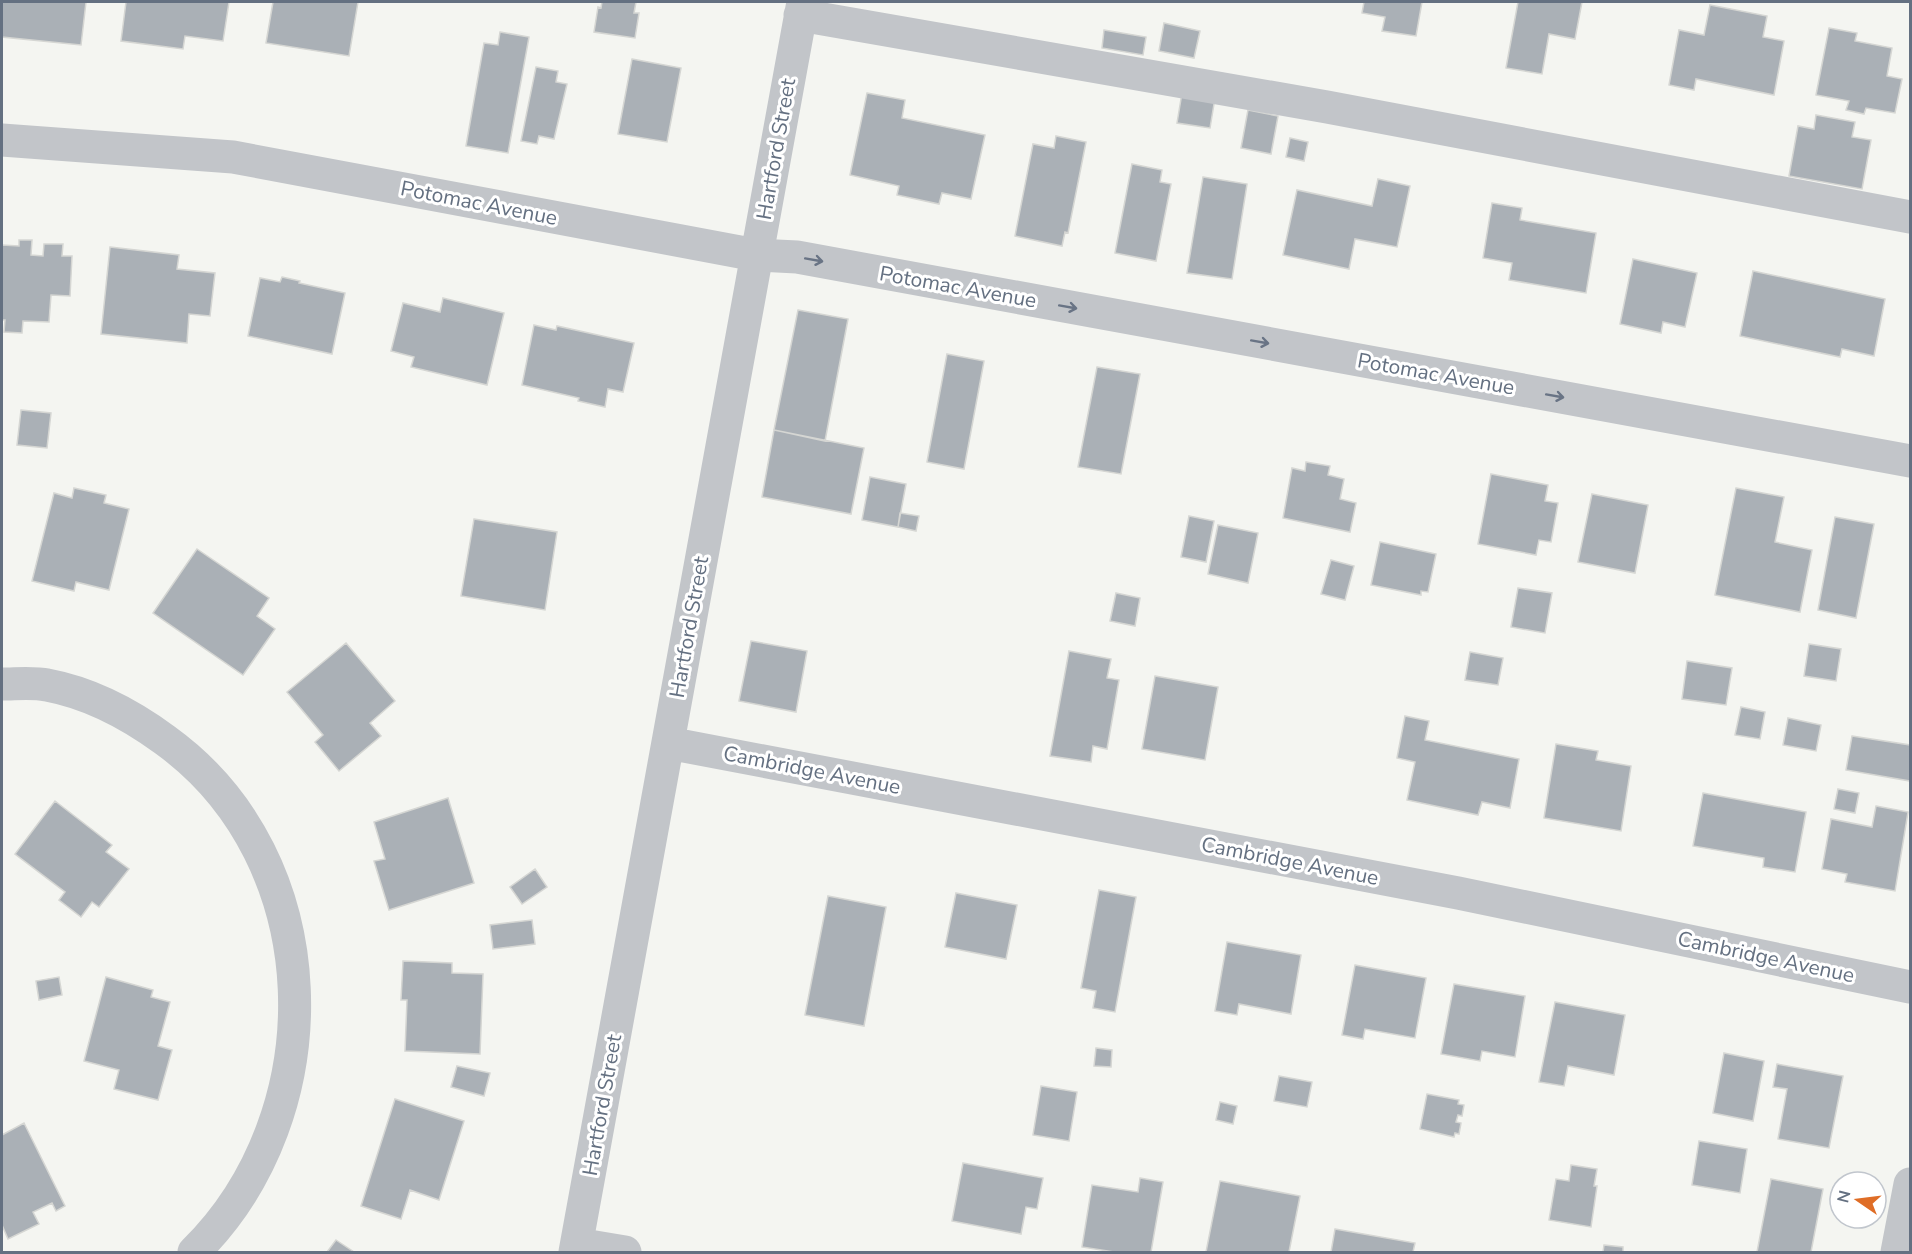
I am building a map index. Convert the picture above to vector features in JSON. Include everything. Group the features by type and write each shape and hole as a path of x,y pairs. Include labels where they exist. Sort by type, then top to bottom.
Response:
{"street":[{"path":"802,8 1911,217"},
{"name":"Hartford Street","path":"576,1248 802,8"},
{"name":"Potomac Avenue","path":"2,140 233,157 756,255 797,257 1911,461"},
{"path":"2,684 46,684 89,697 140,722 186,755 226,796 257,844 283,908 295,977 295,1026 289,1074 272,1132 246,1186 211,1236 194,1252"},
{"name":"Cambridge Avenue","path":"668,743 1458,893 1911,987"},
{"path":"1897,1252 1911,1184"},
{"path":"576,1248 625,1252"}],"building":[{"path":"2,2 86,2 81,45 2,37"},
{"path":"126,2 229,2 223,41 185,36 183,49 121,41"},
{"path":"273,2 358,2 349,56 266,43"},
{"path":"602,2 636,2 634,13 639,13 635,38 594,32 598,7 601,8"},
{"path":"1364,2 1422,2 1416,36 1382,31 1385,17 1362,13"},
{"path":"1518,2 1582,2 1575,39 1549,34 1542,74 1506,68"},
{"path":"1710,5 1767,16 1763,37 1784,41 1774,95 1696,79 1694,90 1669,85 1679,30 1704,35"},
{"path":"1164,23 1200,31 1194,58 1159,51"},
{"path":"1829,28 1857,33 1855,41 1892,48 1887,76 1902,79 1895,113 1866,108 1864,114 1846,110 1849,101 1816,95"},
{"path":"1104,30 1146,37 1143,55 1102,48"},
{"path":"500,32 529,37 508,153 466,146 484,43 498,45"},
{"path":"632,59 681,68 667,142 618,134"},
{"path":"536,67 558,71 556,82 567,84 554,139 539,136 537,144 521,141"},
{"path":"867,93 905,100 902,118 985,135 971,199 942,193 939,204 897,195 899,186 850,175"},
{"path":"1182,93 1215,98 1210,128 1177,123"},
{"path":"1248,110 1278,116 1271,154 1241,148"},
{"path":"1816,115 1855,122 1852,137 1871,140 1862,189 1789,176 1798,126 1814,129"},
{"path":"1056,136 1086,142 1068,233 1065,232 1062,246 1015,236 1033,144 1054,148"},
{"path":"1290,138 1308,142 1304,161 1286,157"},
{"path":"1132,164 1162,170 1160,182 1171,184 1156,261 1115,253"},
{"path":"1203,177 1247,184 1232,279 1187,273"},
{"path":"1378,179 1410,186 1397,247 1355,239 1349,269 1283,255 1297,190 1372,206"},
{"path":"1492,203 1522,208 1520,220 1596,233 1586,293 1509,280 1512,263 1483,258"},
{"path":"19,240 32,240 31,255 43,256 44,244 63,244 62,256 72,256 70,296 51,295 49,322 23,321 22,333 4,332 2,245 19,246"},
{"path":"110,247 179,255 177,269 215,273 210,316 189,314 187,343 101,334"},
{"path":"1633,259 1697,273 1685,327 1663,322 1661,333 1620,324"},
{"path":"1753,271 1885,299 1874,356 1842,349 1840,357 1740,336"},
{"path":"282,277 345,293 332,354 248,336 260,278 280,282"},
{"path":"443,298 504,313 487,385 411,367 414,357 391,351 403,303 440,312"},
{"path":"798,310 848,319 825,441 774,430"},
{"path":"534,325 556,330 557,326 634,343 623,392 608,389 605,407 578,401 579,398 522,385"},
{"path":"947,354 984,361 964,469 927,462"},
{"path":"1097,367 1140,374 1121,474 1078,467"},
{"path":"21,410 51,413 47,448 17,445"},
{"path":"774,430 864,448 851,514 762,497"},
{"path":"1306,462 1330,466 1328,475 1344,479 1340,499 1356,503 1350,532 1283,518 1292,468 1305,471"},
{"path":"1491,474 1548,485 1545,501 1558,503 1551,542 1539,540 1536,555 1478,544"},
{"path":"870,477 906,484 898,527 862,520"},
{"path":"74,488 106,495 104,503 129,509 109,590 76,582 74,591 32,581 54,493 72,498"},
{"path":"1736,488 1784,497 1775,542 1812,550 1800,612 1715,595"},
{"path":"1592,494 1648,505 1635,573 1578,562"},
{"path":"900,513 919,516 916,531 898,527"},
{"path":"1189,516 1214,521 1206,562 1181,557"},
{"path":"1835,517 1874,524 1856,618 1818,610"},
{"path":"474,519 557,532 545,610 461,596"},
{"path":"1218,525 1258,533 1248,583 1208,574"},
{"path":"1380,542 1436,554 1428,592 1421,591 1421,595 1371,585"},
{"path":"197,549 269,598 257,616 275,629 243,675 153,613"},
{"path":"1331,560 1354,566 1345,600 1321,594"},
{"path":"1518,588 1552,593 1545,633 1511,627"},
{"path":"1116,593 1140,598 1135,626 1110,621"},
{"path":"751,641 807,651 796,712 739,701"},
{"path":"346,643 395,701 370,723 381,736 339,771 315,742 323,735 287,692"},
{"path":"1809,644 1841,649 1836,681 1804,676"},
{"path":"1069,651 1111,659 1107,678 1119,680 1107,749 1093,746 1091,762 1050,756"},
{"path":"1470,652 1503,658 1498,685 1465,680"},
{"path":"1687,661 1732,668 1726,705 1682,699"},
{"path":"1155,676 1218,687 1205,760 1142,749"},
{"path":"1741,707 1765,712 1760,739 1735,735"},
{"path":"1405,716 1429,721 1425,740 1519,759 1510,808 1482,802 1478,815 1407,800 1415,762 1397,758"},
{"path":"1788,718 1821,725 1816,751 1783,745"},
{"path":"1852,736 1910,745 1910,781 1846,770"},
{"path":"1556,744 1598,751 1596,760 1631,766 1621,831 1544,818"},
{"path":"1838,789 1859,793 1855,813 1834,809"},
{"path":"1703,793 1806,812 1795,872 1763,867 1764,858 1693,846"},
{"path":"448,798 474,883 389,910 374,861 385,859 374,822"},
{"path":"55,801 112,845 106,852 129,869 99,907 92,902 81,917 59,900 65,892 15,854"},
{"path":"1876,806 1908,812 1895,891 1845,882 1847,874 1822,869 1831,819 1872,827"},
{"path":"535,869 547,887 522,904 510,887"},
{"path":"1099,890 1136,897 1115,1012 1093,1008 1096,991 1081,988"},
{"path":"956,893 1017,905 1006,959 945,947"},
{"path":"828,896 886,907 864,1026 805,1015"},
{"path":"532,920 535,944 493,949 490,925"},
{"path":"1227,942 1301,955 1291,1014 1239,1004 1237,1015 1215,1011"},
{"path":"403,961 452,963 452,973 483,974 480,1054 405,1051 407,1000 401,1000"},
{"path":"1355,965 1426,978 1415,1038 1365,1029 1363,1039 1342,1035"},
{"path":"59,977 62,995 39,1000 36,981"},
{"path":"106,977 153,990 151,997 170,1002 158,1046 172,1050 158,1100 114,1089 119,1070 84,1061"},
{"path":"1454,984 1525,996 1515,1057 1482,1051 1480,1061 1441,1054"},
{"path":"1555,1002 1625,1015 1614,1075 1568,1066 1564,1086 1539,1082"},
{"path":"1096,1048 1112,1050 1111,1067 1094,1066"},
{"path":"1724,1053 1764,1061 1753,1121 1713,1113"},
{"path":"1777,1064 1843,1076 1829,1148 1778,1139 1787,1089 1773,1087"},
{"path":"457,1066 490,1073 484,1096 451,1087"},
{"path":"1279,1076 1312,1082 1307,1107 1274,1101"},
{"path":"1041,1086 1077,1092 1069,1141 1033,1135"},
{"path":"1427,1094 1459,1100 1458,1104 1464,1105 1462,1116 1458,1115 1456,1122 1461,1123 1459,1134 1455,1133 1454,1137 1420,1129"},
{"path":"395,1099 464,1121 439,1200 410,1190 401,1219 361,1206"},
{"path":"1220,1102 1237,1106 1233,1124 1216,1120"},
{"path":"24,1123 65,1206 56,1211 52,1203 33,1212 39,1224 8,1239 2,1225 2,1135"},
{"path":"1699,1141 1747,1149 1740,1193 1692,1185"},
{"path":"963,1163 1043,1178 1037,1209 1026,1207 1021,1234 952,1221"},
{"path":"1571,1165 1597,1169 1591,1227 1549,1220 1556,1179 1569,1181"},
{"path":"1140,1178 1163,1182 1151,1252 1114,1252 1082,1247 1092,1185 1138,1192"},
{"path":"1771,1179 1823,1189 1811,1252 1757,1252"},
{"path":"1220,1181 1300,1196 1289,1252 1206,1252"},
{"path":"1335,1229 1415,1243 1413,1252 1331,1252"},
{"path":"336,1240 354,1252 327,1252"},
{"path":"1604,1245 1623,1247 1623,1252 1603,1252"}]}
